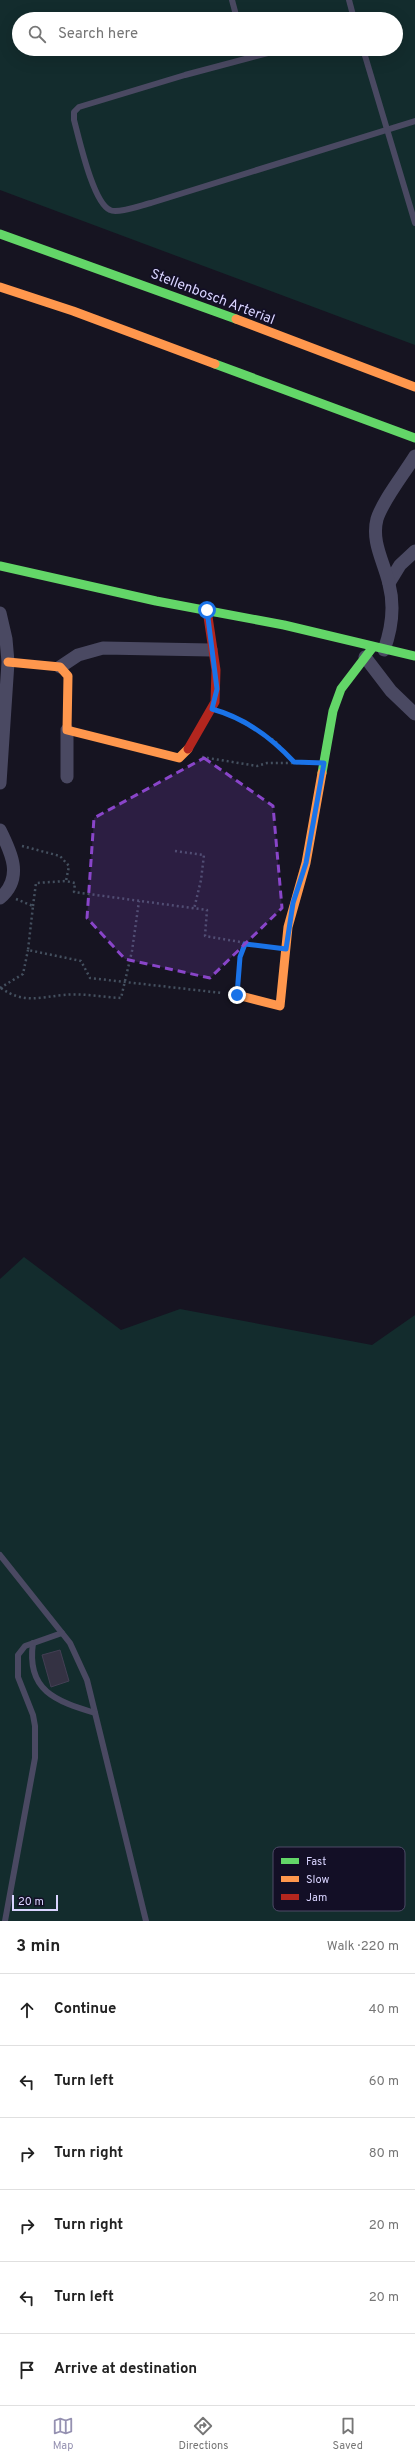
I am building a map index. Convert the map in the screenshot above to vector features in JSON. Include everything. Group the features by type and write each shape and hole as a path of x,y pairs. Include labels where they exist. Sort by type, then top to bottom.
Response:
{"street":[{"name":"Stellenbosch Arterial","path":"0,234 143,284 415,387"},
{"path":"0,287 73,311 415,438"},
{"path":"237,995 280,1006 293,903 306,863 330,724 341,689 391,633 393,614 389,583 378,549 375,532 378,518 415,456"},
{"path":"389,583 400,565 415,551"},
{"path":"0,566 284,625 374,651 415,656"},
{"path":"67,730 179,758 184,755 212,709 217,689 207,610"},
{"path":"0,613 6,639 8,662 0,783"},
{"path":"8,662 60,667 78,655 103,648 212,650"},
{"path":"374,651 391,690 415,714"},
{"path":"60,667 68,676 67,777"},
{"path":"0,830 9,845 14,875 10,888 2,896"}],"lane":[{"path":"232,0 235,12"},
{"path":"349,0 352,12"},
{"path":"256,56 78,107 74,112 74,120 88,168 98,196 105,207 116,211 152,203 415,121"},
{"path":"365,56 415,223"},
{"path":"0,1555 62,1633 79,1659 95,1713 146,1921"},
{"path":"5,1921 35,1758 33,1715 21,1688 17,1665 21,1651 33,1643 62,1633"},
{"path":"33,1643 32,1666 40,1686 58,1700 95,1713"}],"path":[{"path":"212,709 233,715 275,741 294,762"},
{"path":"179,758 198,757 257,766 267,763 324,763"},
{"path":"9,845 32,847 60,856 69,866 66,881"},
{"path":"175,851 204,855 202,880 194,909"},
{"path":"138,901 137,925 126,982 121,998 65,995 40,1000 11,996 0,988 23,974 28,950 36,883 66,881 75,884 74,892 207,910 205,936 245,944 286,949"},
{"path":"2,896 33,906"},
{"path":"28,950 81,961 90,978 237,995 240,957 245,944"}],"highlighted area":[{"path":"204,758 273,806 282,908 210,978 125,959 87,918 94,818"}],"green space":[{"path":"0,0 415,0 415,345 0,190"},
{"path":"24,1257 121,1330 180,1309 372,1345 415,1315 415,1921 0,1921 0,1279"}],"building":[{"path":"60,1650 69,1681 51,1687 42,1655"}],"traffic: fast":[{"path":"0,234 236,319"},
{"path":"215,364 415,438"},
{"path":"0,566 156,601 284,625 415,656"},
{"path":"322,773 333,711 341,689 373,647"}],"traffic: slow":[{"path":"0,287 73,311 215,364"},
{"path":"236,319 415,387"},
{"path":"8,662 60,667 68,676 67,730 179,758 188,749"},
{"path":"237,995 280,1006 288,927 306,863 322,773"}],"traffic: jam":[{"path":"188,749 215,702 216,670 207,610"}],"route":[{"path":"207,610 216,670 217,689 215,702 212,709 233,715 275,741 294,762 324,763 306,863 293,903 288,927 286,949 245,944 240,957 237,995"}]}
